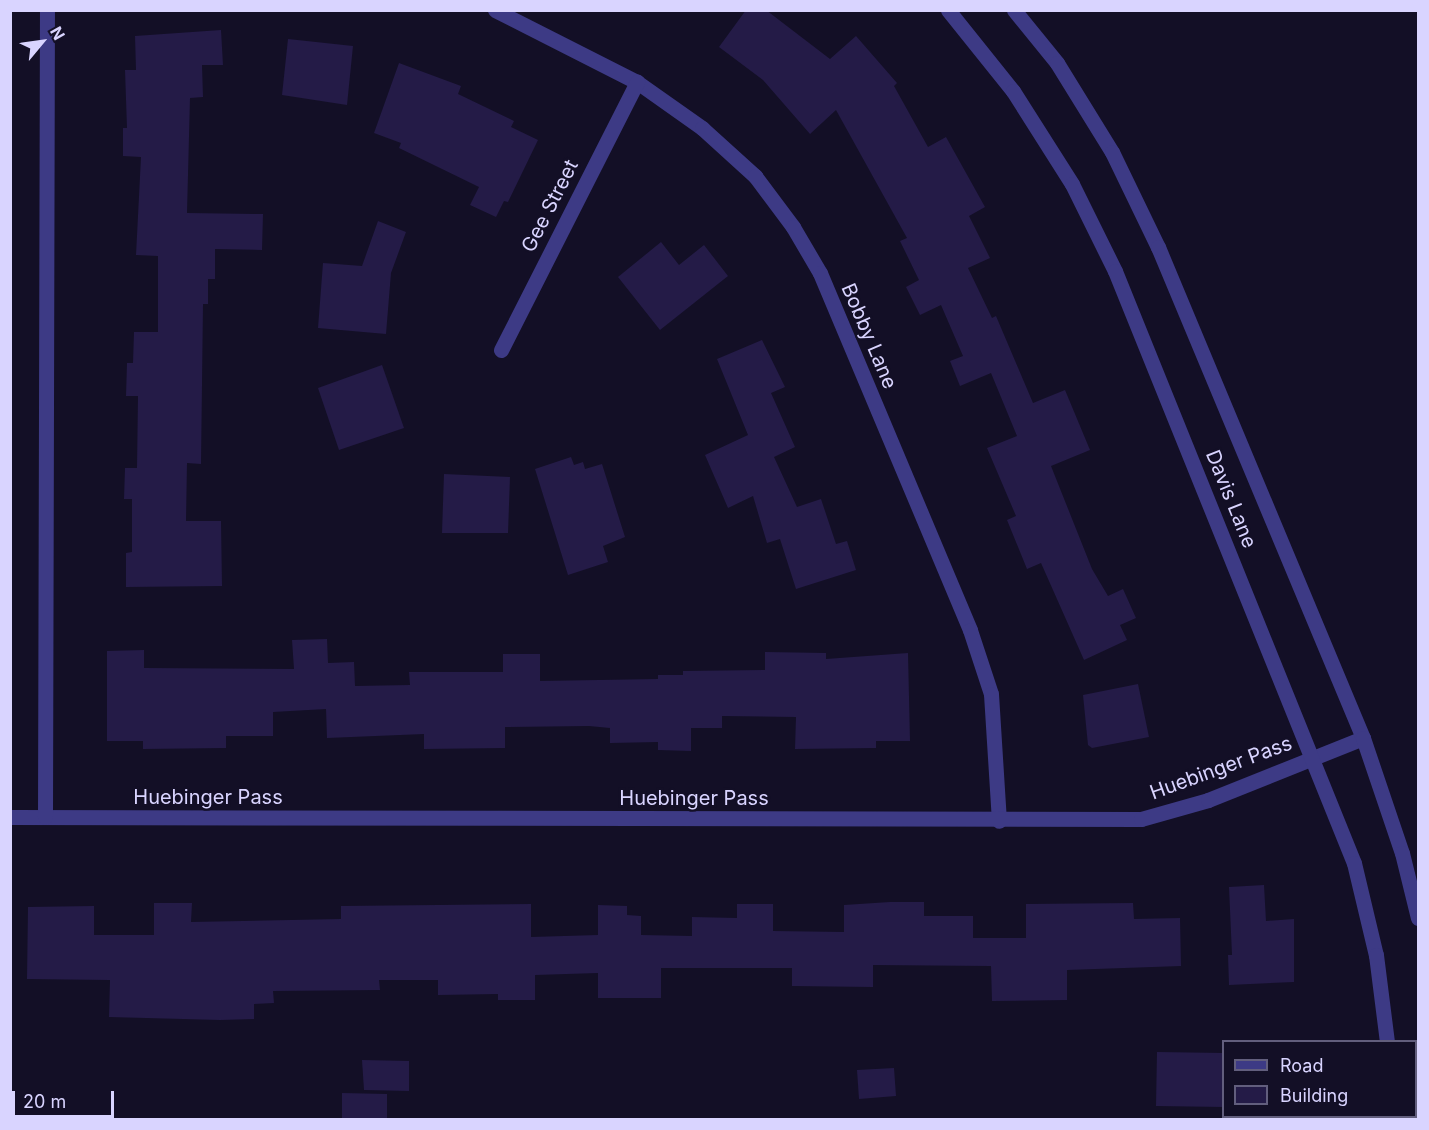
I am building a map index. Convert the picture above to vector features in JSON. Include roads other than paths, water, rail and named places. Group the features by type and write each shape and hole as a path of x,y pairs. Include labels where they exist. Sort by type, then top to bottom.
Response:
{"street":[{"path":"45,817 47,10"},
{"name":"Bobby Lane","path":"495,10 637,82 702,128 755,176 794,227 820,273 970,630 991,694 999,821"},
{"name":"Davis Lane","path":"948,10 1013,90 1072,184 1115,271 1314,757 1354,863 1376,955 1387,1040"},
{"name":"Davis Lane","path":"1014,10 1057,63 1112,152 1158,247 1363,738 1402,852 1419,918"},
{"name":"Gee Street","path":"501,350 637,82"},
{"name":"Huebinger Pass","path":"10,817 999,821 1141,819 1208,800 1363,738"}]}
